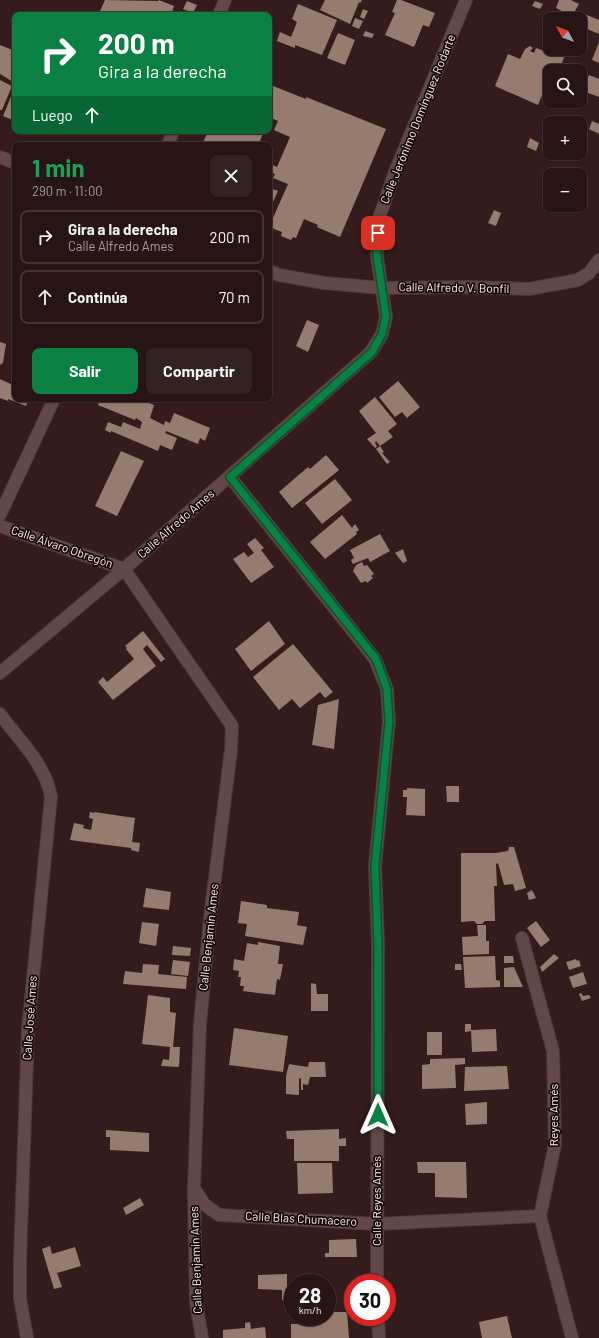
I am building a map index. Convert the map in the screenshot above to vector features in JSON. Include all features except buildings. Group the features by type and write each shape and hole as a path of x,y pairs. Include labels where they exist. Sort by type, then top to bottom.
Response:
{"street":[{"path":"220,12 225,0"},
{"name":"Calle Jerónimo Domínguez Rodarte","path":"382,288 377,256 378,221 395,172 466,0"},
{"path":"0,157 12,162"},
{"name":"Calle Alfredo V. Bonfil","path":"272,272 324,284 382,288 468,287 529,289 578,280 589,273 599,260"},
{"name":"Calle Alfredo Ames","path":"0,673 124,569 372,352 382,334 386,316 382,288"},
{"path":"0,515 53,402"},
{"name":"Calle Reyes Amés","path":"230,477 376,659 387,689 389,722 375,866 378,945 377,1274"},
{"name":"Calle Álvaro Obregón","path":"0,526 124,569"},
{"name":"Calle Benjamín Ames","path":"124,569 232,726 210,918 200,1024 194,1188 196,1302 202,1338"},
{"name":"Calle José Ames","path":"0,714 43,771 49,784 51,797 28,1029 20,1261 20,1298 27,1338"},
{"name":"Reyes Amés","path":"522,938 553,1051 555,1144 540,1216 572,1338"},
{"name":"Calle Blas Chumacero","path":"194,1188 205,1205 219,1215 377,1224 540,1216"},
{"path":"378,1326 379,1338"}],"route":[{"path":"378,233 377,256 386,316 382,334 372,352 230,477 376,659 387,689 389,722 375,866 378,945 378,1115"}]}
